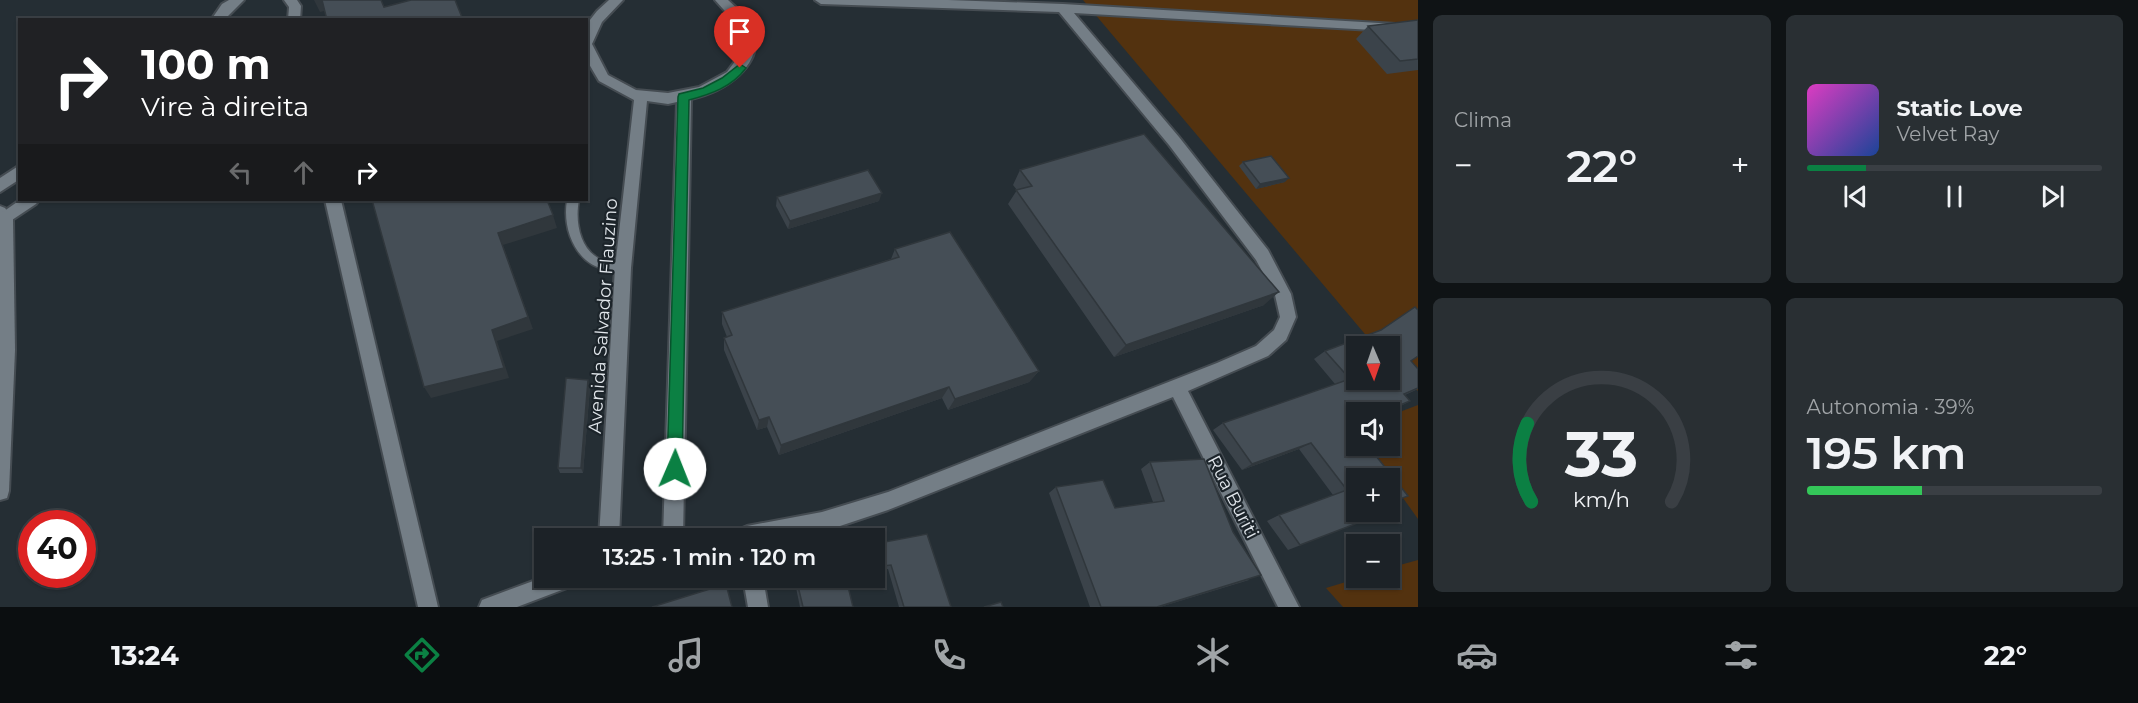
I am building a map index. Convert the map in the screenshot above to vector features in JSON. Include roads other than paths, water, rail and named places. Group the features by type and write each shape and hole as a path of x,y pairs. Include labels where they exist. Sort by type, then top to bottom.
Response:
{"street":[{"path":"217,18 238,0"},
{"path":"290,0 295,6 294,18"},
{"path":"588,36 590,27 601,12 617,0"},
{"path":"588,62 601,76 619,88 641,96 684,97 707,91 726,81 740,68 748,52 750,37 745,21 734,8 721,0"},
{"path":"821,0 1063,8 1392,27"},
{"path":"792,528 822,522 888,501 1177,388 1262,351 1280,335 1288,317 1283,294 1262,255 1174,141 1063,8"},
{"name":"Avenida Salvador Flauzino","path":"610,528 623,268 641,96"},
{"path":"673,528 684,97"},
{"path":"0,186 18,172"},
{"path":"0,491 6,350 2,218 29,201"},
{"path":"333,201 428,607"},
{"name":"Rua Buriti","path":"1177,388 1289,607"},
{"path":"489,607 541,588"},
{"path":"755,588 758,607"}],"lane":[{"path":"573,201 570,210 578,240 584,251 595,261 623,268"}]}
